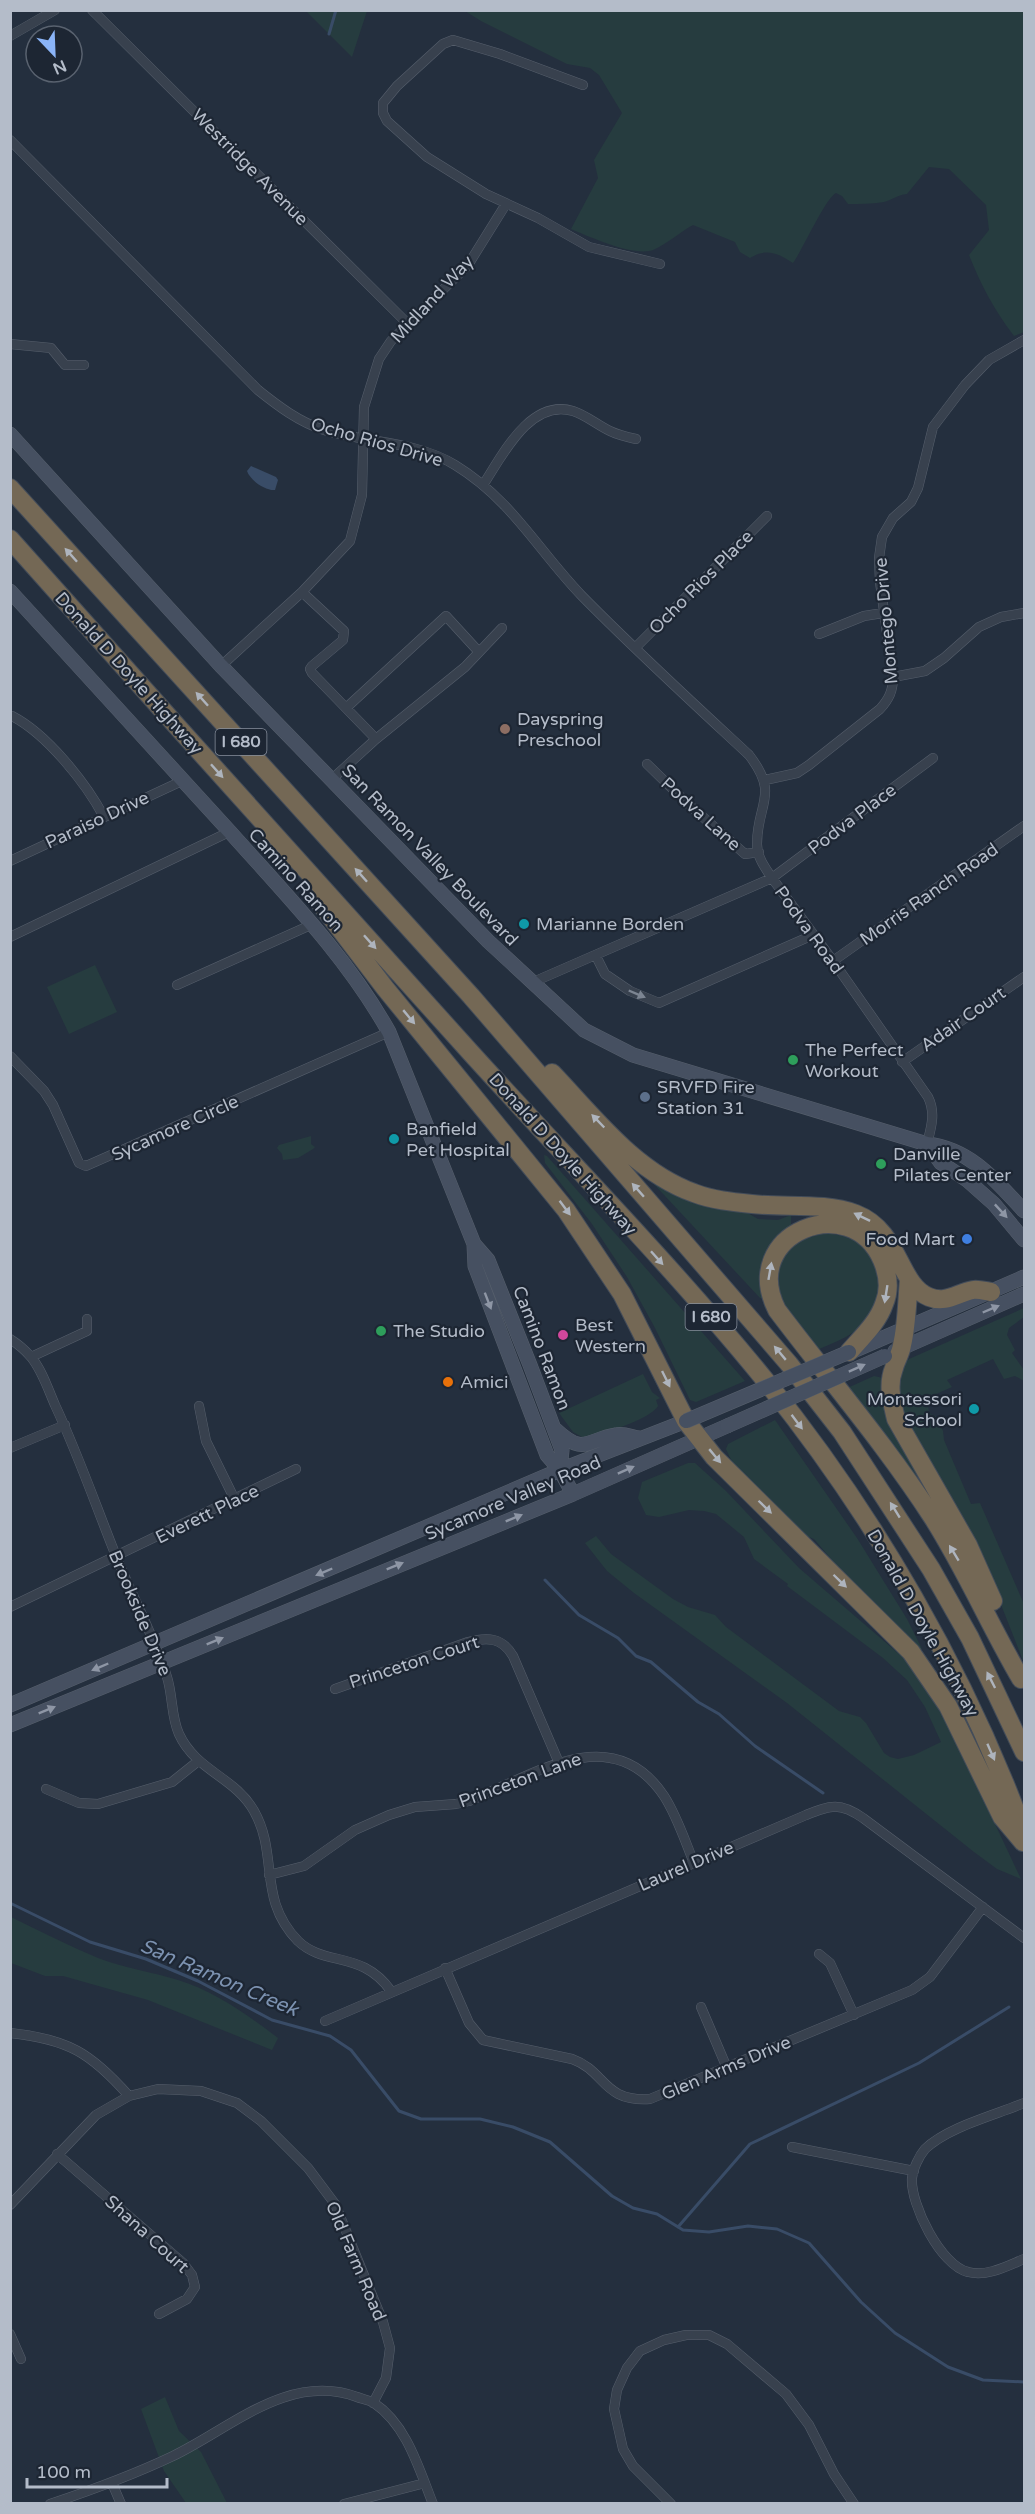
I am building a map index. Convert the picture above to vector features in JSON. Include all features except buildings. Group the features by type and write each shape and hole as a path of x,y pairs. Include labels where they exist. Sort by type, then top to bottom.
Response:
{"highway":[{"name":"Donald D Doyle Highway","path":"10,488 471,996 738,1304 842,1432 931,1569 970,1638 1024,1752"},
{"name":"Donald D Doyle Highway","path":"10,539 303,868 717,1324 766,1382 817,1449 887,1554 944,1653 980,1726 1024,1833"},
{"path":"303,868 312,892 367,965 520,1151 586,1237 631,1311 687,1421 714,1457 911,1652 948,1706 1002,1817 1024,1843"},
{"path":"471,996 505,1021 609,1132 657,1175 683,1189 711,1198 756,1205 827,1208 858,1215 882,1232 894,1248 909,1279 925,1295 939,1300 950,1299 974,1289 991,1292"},
{"path":"849,1352 877,1318 884,1305 888,1291 884,1263 878,1251 869,1241 845,1226 827,1224 811,1226 783,1242 775,1252 769,1267 768,1283 771,1298 777,1310 886,1449 933,1518 976,1590 1023,1683"},
{"path":"909,1279 902,1348 892,1370 890,1384 891,1401 896,1419 968,1545 1016,1656 1023,1683"}],"main road":[{"name":"San Ramon Valley Boulevard","path":"10,434 221,666 531,984 584,1030 633,1054 927,1144 948,1147 978,1165 1024,1211"},
{"name":"Camino Ramon","path":"10,591 313,924 353,973 390,1032 474,1244 475,1266 543,1445 547,1455 560,1470 573,1494"},
{"path":"927,1144 941,1163 968,1180 994,1204 1024,1240"},
{"name":"Camino Ramon","path":"474,1244 488,1260 562,1450 560,1470"},
{"name":"Sycamore Valley Road","path":"10,1705 560,1470 687,1421 1024,1277"},
{"name":"Sycamore Valley Road","path":"10,1725 573,1494 1024,1294"},
{"path":"553,1428 568,1441 585,1446 618,1434 639,1438"}],"street":[{"path":"10,36 56,10"},
{"name":"Westridge Avenue","path":"92,10 408,324"},
{"path":"583,85 500,54 453,40 443,44 417,65 383,103 383,113 387,121 427,157 458,179 538,218 589,247 660,264"},
{"name":"Ocho Rios Drive","path":"10,140 258,390 279,406 325,430 434,454 483,485 510,509 581,594 749,755 765,780"},
{"name":"Midland Way","path":"221,666 302,592 350,541 362,495 364,407 374,372 391,341 468,265 506,204"},
{"name":"Montego Drive","path":"765,780 797,773 880,709 893,690 879,558 882,537 893,518 911,502 918,488 933,427 964,385 989,360 1024,340"},
{"path":"10,344 51,348 65,364 84,365"},
{"path":"483,485 513,440 536,417 554,410 572,411 611,431 636,439"},
{"name":"Ocho Rios Place","path":"636,647 766,516"},
{"path":"302,592 344,631 343,640 310,669 376,739"},
{"path":"819,634 864,616 883,612"},
{"path":"893,677 925,671 944,658 979,627 1001,617 1024,613"},
{"path":"346,708 446,616 479,652"},
{"path":"331,780 376,739 429,698 502,628"},
{"path":"12,716 31,726 93,795 104,817"},
{"name":"Podva Place","path":"772,878 933,758"},
{"name":"Podva Lane","path":"647,764 745,854 759,852"},
{"name":"Paraiso Drive","path":"10,861 184,780"},
{"path":"765,780 766,792 757,844 772,878"},
{"name":"Morris Ranch Road","path":"833,961 1024,826"},
{"path":"10,937 229,831"},
{"name":"Podva Road","path":"531,984 772,878 833,961 931,1103 932,1123 927,1144"},
{"path":"177,985 313,924"},
{"path":"596,956 605,974 630,991 659,1003 813,935"},
{"name":"Adair Court","path":"902,1062 1024,976"},
{"name":"Sycamore Circle","path":"10,1056 48,1098 79,1163 86,1166 390,1032"},
{"path":"31,1357 87,1331 87,1319"},
{"name":"Brookside Drive","path":"10,1339 31,1357 39,1369 65,1425 170,1684 178,1732 189,1753 197,1762 239,1792 253,1809 261,1828 278,1913 299,1941 315,1952 366,1968 383,1980 391,1991"},
{"path":"199,1406 206,1441 235,1500"},
{"path":"10,1448 65,1425"},
{"name":"Everett Place","path":"10,1607 296,1469"},
{"name":"Princeton Court","path":"335,1689 468,1642 491,1638 503,1643 513,1656 559,1763"},
{"name":"Princeton Lane","path":"269,1875 304,1866 356,1830 389,1815 416,1808 469,1801 559,1763 588,1756 623,1761 644,1774 665,1798 694,1863"},
{"path":"46,1789 79,1803 98,1804 172,1782 197,1762"},
{"name":"Laurel Drive","path":"325,2021 820,1810 837,1806 851,1810 1024,1938"},
{"name":"Glen Arms Drive","path":"445,1968 469,2023 483,2040 578,2061 609,2089 626,2098 650,2100 912,1990 925,1981 983,1907"},
{"path":"819,1954 830,1963 854,2015"},
{"path":"701,2007 727,2068"},
{"path":"10,2033 55,2040 82,2052 105,2069 129,2096"},
{"name":"Old Farm Road","path":"10,2205 14,2194 96,2115 129,2096 158,2089 201,2091 237,2103 261,2121 308,2168 335,2204 383,2322 390,2348 386,2378 373,2403"},
{"path":"1024,2103 943,2137 926,2149 914,2172 913,2189 916,2200 945,2259 969,2272 1000,2269 1024,2259"},
{"path":"792,2147 914,2172"},
{"name":"Shana Court","path":"57,2154 183,2263 192,2275 195,2287 187,2299 159,2314"},
{"path":"10,2334 21,2359"},
{"path":"671,2504 633,2466 622,2449 614,2409 617,2390 627,2368 640,2351 675,2338 709,2335 727,2344 786,2394 809,2425 834,2474 854,2504"},
{"path":"50,2504 112,2483 177,2454 246,2415 293,2393 310,2390 338,2390 373,2403 393,2420 434,2504"},
{"path":"112,2483 121,2504"},
{"path":"344,2504 425,2483"}],"green space":[{"path":"306,11 367,11 352,57"},
{"path":"465,11 1024,11 1024,332 1014,336 1000,317 978,277 969,255 989,230 986,205 949,169 929,167 907,194 884,202 848,204 842,196 836,193 826,204 793,263 772,253 761,253 750,258 740,252 735,242 693,225 653,250 645,251 624,249 571,229 598,178 594,160 622,113 599,75 590,68 567,64"},
{"path":"95,965 117,1012 69,1034 47,987"},
{"path":"311,1136 311,1144 315,1147 313,1149 298,1158 283,1160 277,1148 279,1145"},
{"path":"544,1155 745,1381 696,1402 690,1400 627,1277 592,1224 545,1163"},
{"path":"653,1180 746,1212 758,1219 778,1220 791,1215 791,1229 763,1298 760,1298 652,1182"},
{"path":"826,1233 849,1238 870,1254 879,1275 879,1287 873,1309 859,1328 844,1338 817,1350 785,1311 778,1296 778,1281 782,1261 792,1248 807,1239"},
{"path":"1024,1308 1024,1317 1009,1328 1007,1335 1015,1350 1012,1353 1024,1370 1024,1381 1015,1376 1004,1379 993,1359 947,1380 952,1387 927,1398 929,1413 936,1416 943,1431 944,1440 971,1504 980,1503 1024,1604 1024,1663 996,1592 907,1426 899,1400 898,1383 899,1374 909,1359"},
{"path":"643,1374 652,1392 660,1398 656,1400 658,1406 646,1416 612,1430 582,1437 573,1432 559,1413"},
{"path":"874,1376 883,1378 882,1396 888,1413 950,1526 845,1389"},
{"path":"775,1420 857,1538 907,1619 922,1649 918,1649 837,1566 814,1539 804,1535 733,1464 726,1449 728,1444"},
{"path":"688,1463 695,1463 726,1491 799,1568 906,1660 948,1724 1021,1879 997,1869 974,1852 787,1703 607,1571 585,1543 596,1536 611,1554 673,1599 688,1607 715,1615 726,1627 839,1711 860,1717 884,1753 890,1757 898,1759 914,1755 941,1742 925,1707 907,1680 883,1658 754,1559 744,1537 716,1514 689,1510 659,1517 646,1515 638,1498 642,1482"},
{"path":"11,1917 98,1958 178,1980 205,1990 243,2012 278,2038 272,2050 148,2000 63,1976 45,1976 11,1963"},
{"path":"165,2397 179,2431 201,2452 227,2503 186,2503 164,2471 141,2409"}],"water":[{"path":"251,466 276,477 278,480 275,490 267,489 255,481 247,471"}],"waterway":[{"path":"329,34 336,10"},
{"path":"545,1580 579,1615 618,1638 636,1656 651,1662 698,1702 719,1714 755,1746 823,1793"},
{"name":"San Ramon Creek","path":"10,1903 90,1942 146,1959 198,1981 272,2020 330,2036 351,2050 399,2111 421,2119 480,2119 513,2127 550,2142 612,2196 633,2208 657,2214 683,2230 709,2232 748,2226 777,2229 809,2243 861,2302 895,2333 948,2367 983,2380 1024,2382"},
{"path":"678,2227 750,2144 919,2063 1009,2007"}],"place":[{"name":"Dayspring Preschool","path":"505,729"},
{"name":"Marianne Borden","path":"524,924"},
{"name":"The Perfect Workout","path":"793,1060"},
{"name":"SRVFD Fire Station 31","path":"645,1097"},
{"name":"Banfield Pet Hospital","path":"394,1139"},
{"name":"Danville Pilates Center","path":"881,1164"},
{"name":"Food Mart","path":"967,1239"},
{"name":"The Studio","path":"381,1331"},
{"name":"Best Western","path":"563,1335"},
{"name":"Amici","path":"448,1382"},
{"name":"Montessori School","path":"974,1409"}]}
